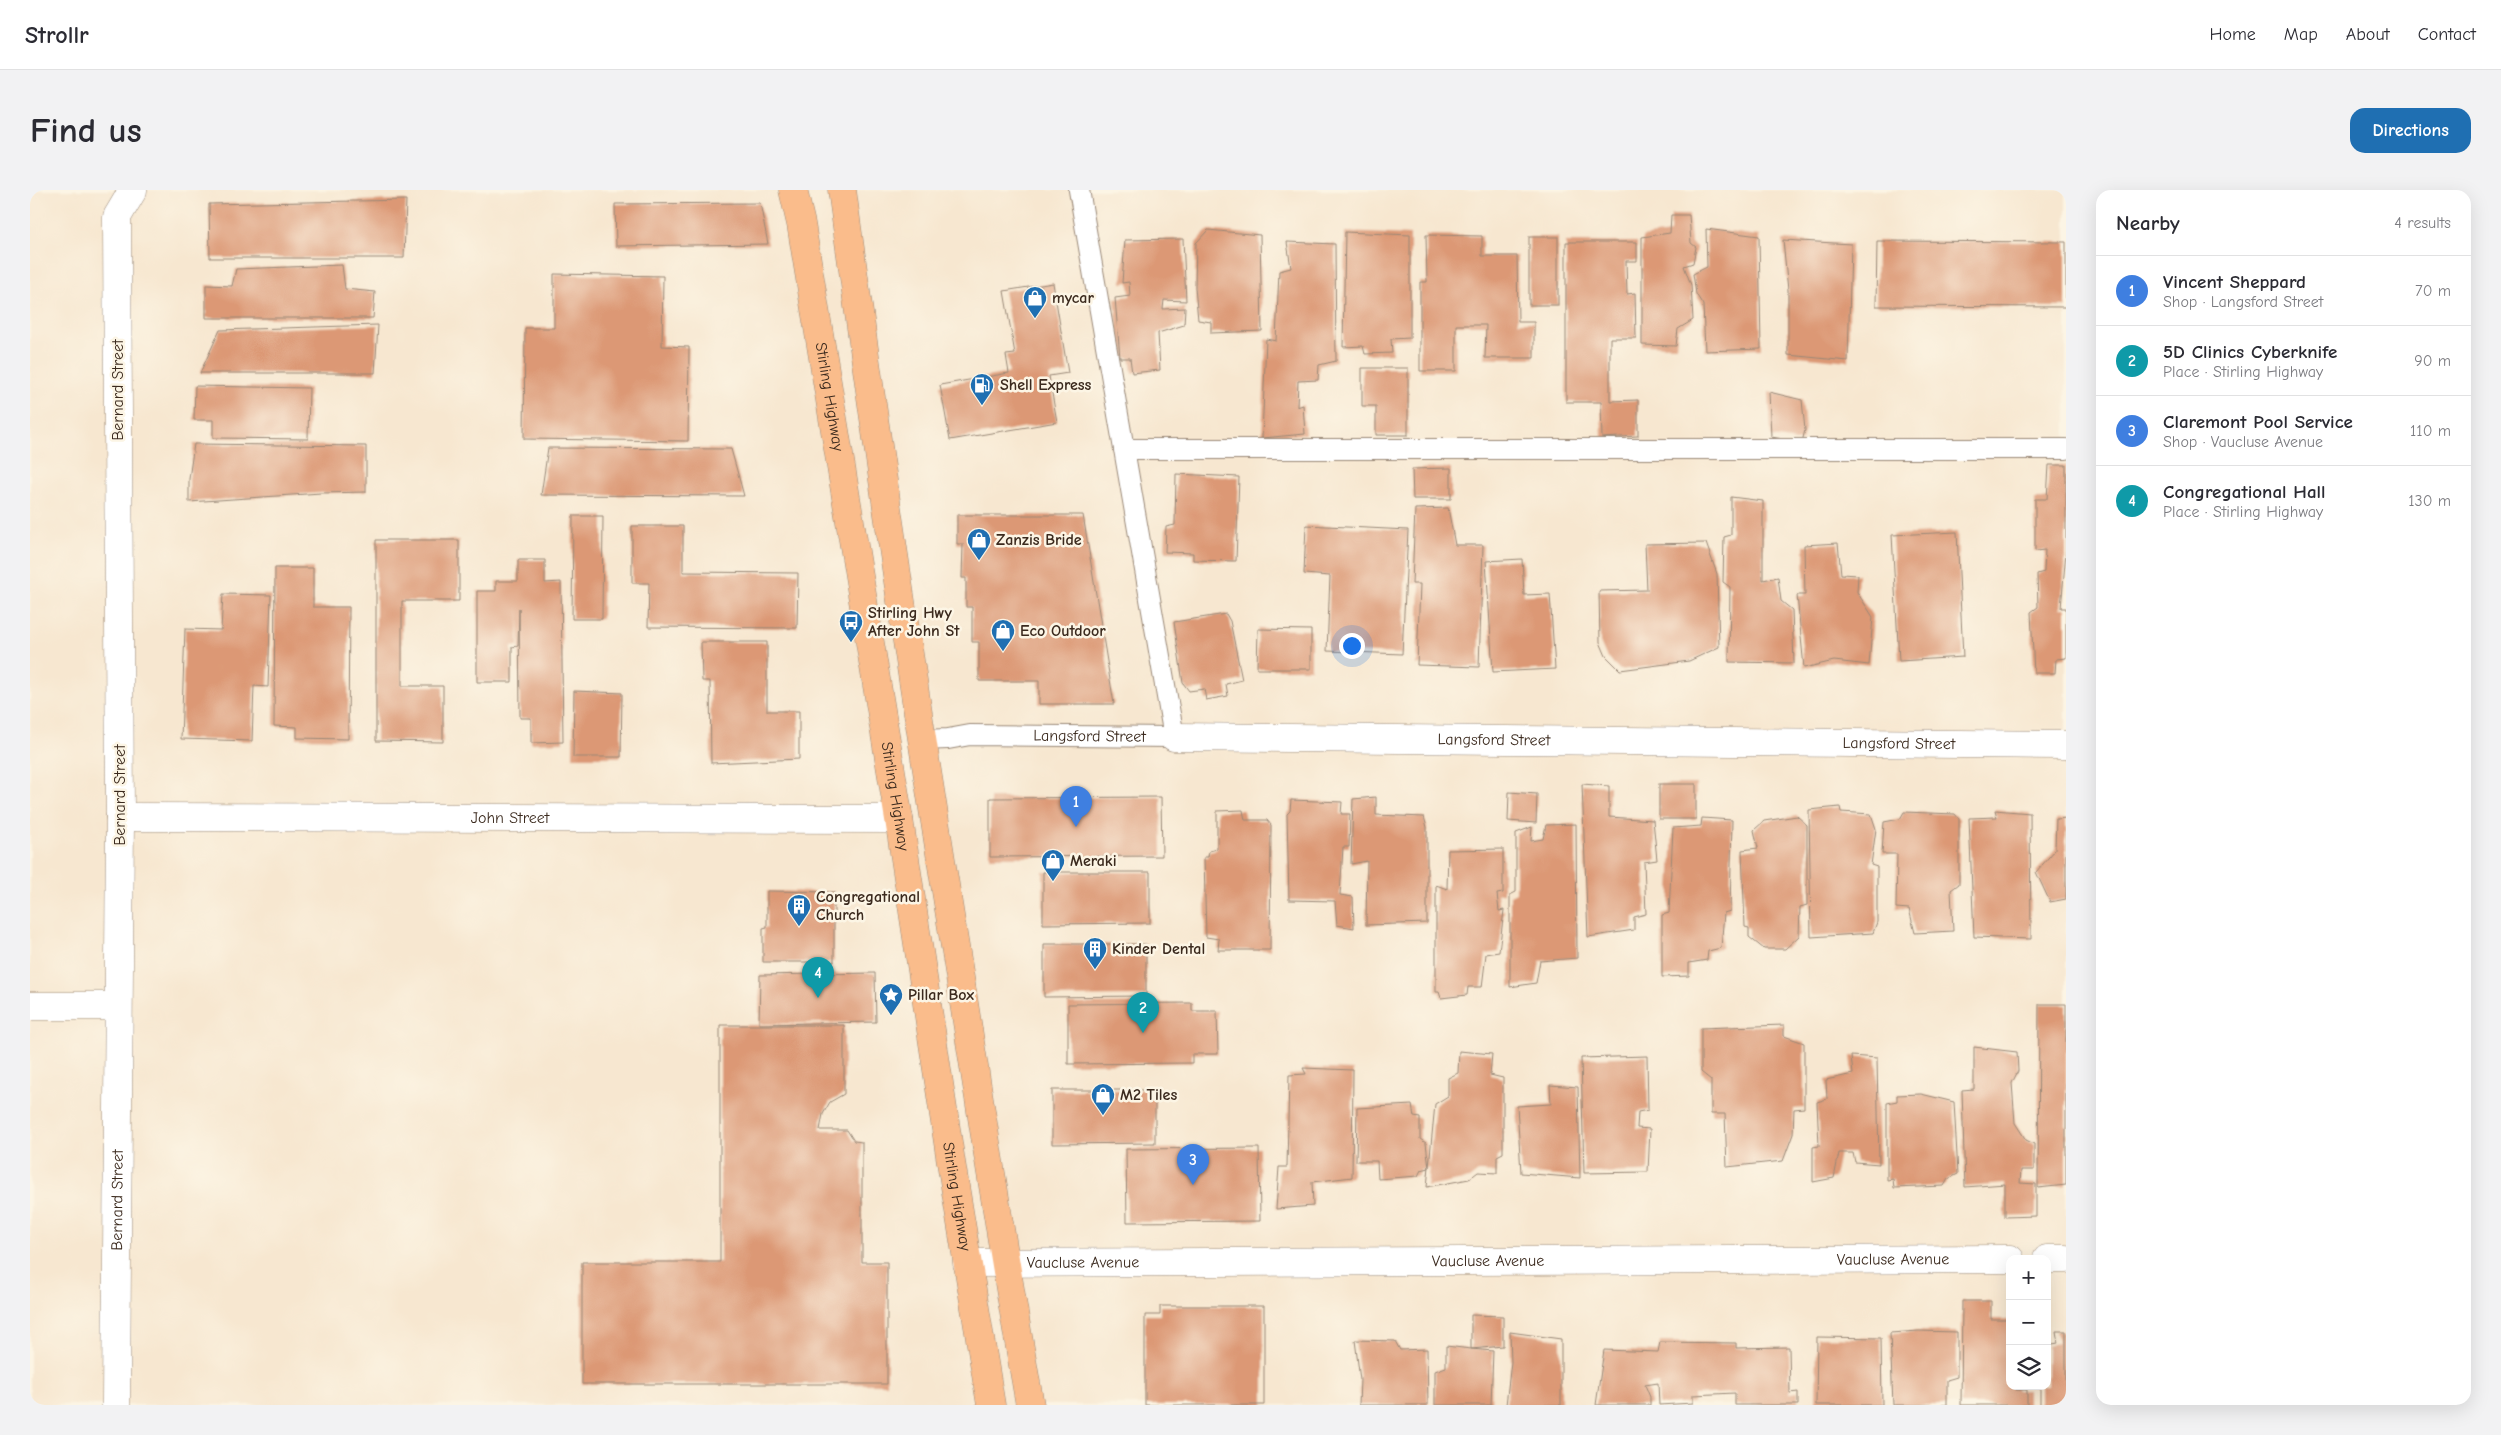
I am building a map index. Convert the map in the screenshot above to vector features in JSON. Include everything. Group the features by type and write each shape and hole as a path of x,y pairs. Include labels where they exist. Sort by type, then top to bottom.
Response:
{"highway":[{"name":"Stirling Highway","path":"794,190 899,819 991,1405"},
{"path":"842,190 883,491 1004,1262 1030,1405"}],"street":[{"name":"Bernard Street","path":"116,1405 120,817 117,217 133,190"},
{"name":"Langsford Street","path":"1174,736 2066,745"},
{"name":"John Street","path":"120,817 899,819"},
{"path":"30,1006 118,1006"},
{"name":"Vaucluse Avenue","path":"968,1263 2006,1259"},
{"path":"2051,1259 2066,1259"}],"lane":[{"path":"1079,190 1174,736"},
{"path":"1124,448 2066,448"},
{"name":"Langsford Street","path":"922,740 948,739 970,735 1174,736"}],"building":[{"path":"406,200 404,258 210,258 209,204"},
{"path":"760,203 768,244 616,246 615,204"},
{"path":"1671,215 1689,215 1691,243 1696,247 1693,263 1684,266 1691,285 1693,320 1678,329 1676,346 1642,345 1642,237 1670,233"},
{"path":"1706,229 1759,236 1761,349 1705,351 1703,305 1696,294 1693,274 1707,267"},
{"path":"1208,230 1260,235 1262,331 1211,333 1211,322 1198,320 1195,287 1196,243"},
{"path":"1345,232 1410,235 1410,338 1391,339 1392,353 1365,354 1363,346 1343,347"},
{"path":"1426,235 1482,236 1482,256 1517,256 1518,322 1534,322 1534,358 1485,358 1486,325 1456,325 1456,371 1420,371 1420,282 1427,282"},
{"path":"1529,237 1558,237 1558,305 1529,305"},
{"path":"1183,239 1186,301 1164,300 1163,309 1185,308 1184,325 1158,333 1160,370 1132,373 1130,358 1120,358 1115,298 1130,296 1129,282 1122,283 1125,240"},
{"path":"1783,240 1851,244 1848,361 1788,355 1788,290"},
{"path":"1877,241 2066,242 2066,307 1876,306"},
{"path":"1287,242 1335,244 1336,361 1319,365 1318,380 1298,381 1297,407 1303,405 1305,434 1262,438 1266,339 1276,341 1279,271 1291,268"},
{"path":"1566,242 1637,242 1637,261 1626,261 1627,294 1635,293 1636,338 1610,338 1610,401 1638,400 1638,436 1602,438 1601,402 1566,402"},
{"path":"342,265 345,289 375,292 373,318 206,318 206,285 232,286 236,269"},
{"path":"554,274 663,276 662,346 689,347 688,441 524,439 525,328 554,328"},
{"path":"1053,283 1068,373 1049,376 1057,422 950,440 940,385 1009,373 1006,355 1015,354 1004,291"},
{"path":"378,325 375,373 200,373 220,330"},
{"path":"1362,368 1408,368 1408,435 1376,435 1376,406 1362,406"},
{"path":"195,386 309,388 308,439 213,438 213,420 194,420"},
{"path":"1769,392 1802,400 1805,430 1802,442 1771,437"},
{"path":"194,444 366,446 366,492 321,493 189,502 189,479"},
{"path":"548,448 731,449 744,496 541,495"},
{"path":"2049,465 2066,465 2066,552 2061,608 2066,608 2066,658 2056,659 2055,673 2034,673 2031,612 2038,607 2037,574 2044,572 2045,550 2035,551 2035,499 2047,499"},
{"path":"1451,468 1451,499 1413,499 1412,469"},
{"path":"1176,474 1239,477 1236,561 1193,560 1193,553 1165,552 1166,527 1175,525"},
{"path":"1731,497 1763,501 1763,580 1778,577 1781,601 1792,610 1794,663 1729,662 1730,587 1723,582 1724,537 1731,535"},
{"path":"1448,508 1455,545 1483,545 1479,667 1417,665 1420,584 1412,584 1415,509"},
{"path":"957,515 1083,515 1114,704 1039,704 1039,681 979,681 979,642 972,642 972,607 966,607 966,578 962,578 963,544 957,544"},
{"path":"573,516 603,516 602,619 572,619"},
{"path":"1306,525 1408,530 1402,654 1327,651 1330,576 1304,574"},
{"path":"632,526 683,526 683,572 798,573 797,628 648,627 649,583 632,583"},
{"path":"1957,532 1963,657 1899,661 1892,535"},
{"path":"376,540 459,540 459,601 402,601 402,686 443,686 443,742 376,741"},
{"path":"1706,543 1717,574 1719,647 1689,661 1620,670 1606,656 1600,642 1599,591 1647,590 1645,544"},
{"path":"1838,543 1841,574 1858,575 1857,592 1873,617 1869,665 1834,661 1804,668 1797,595 1805,595 1804,545"},
{"path":"1522,559 1524,595 1550,594 1555,669 1493,672 1486,561"},
{"path":"518,560 545,560 545,583 561,582 563,742 531,743 531,718 520,718 519,608 518,646 512,647 512,682 477,682 477,591 496,591 496,581 518,581"},
{"path":"275,568 313,568 313,607 349,607 348,739 297,738 297,727 274,726"},
{"path":"223,594 271,595 268,687 254,686 252,741 181,739 185,629 221,630"},
{"path":"1226,614 1230,621 1242,680 1226,684 1228,696 1206,700 1204,689 1189,691 1183,683 1174,622"},
{"path":"1258,629 1311,630 1311,669 1257,669"},
{"path":"701,642 767,642 767,711 799,711 799,759 711,763 710,681 702,681"},
{"path":"574,691 622,693 621,757 573,757"},
{"path":"1582,784 1609,786 1609,817 1653,820 1657,860 1644,862 1646,914 1634,917 1634,930 1588,937"},
{"path":"1659,784 1696,784 1696,819 1659,819"},
{"path":"1509,792 1537,794 1536,823 1508,821"},
{"path":"1161,797 1162,856 990,857 990,798"},
{"path":"1376,797 1376,815 1424,817 1427,827 1427,923 1366,925 1367,861 1351,864 1353,799"},
{"path":"1291,800 1342,802 1341,814 1350,814 1349,847 1343,847 1340,895 1353,897 1354,928 1337,925 1335,901 1289,900 1287,814 1290,811"},
{"path":"1840,807 1841,812 1871,814 1876,829 1871,865 1877,867 1877,922 1873,933 1811,937 1809,810"},
{"path":"1243,810 1245,820 1267,820 1271,825 1270,950 1218,950 1219,939 1206,937 1204,857 1208,857 1209,851 1217,849 1217,811"},
{"path":"1995,810 2030,813 2031,939 1974,937 1969,818 1997,817"},
{"path":"1904,812 1955,814 1959,819 1959,884 1951,890 1953,931 1915,933 1909,909 1896,908 1897,854 1882,854 1884,822 1900,819"},
{"path":"1797,816 1807,825 1807,905 1800,907 1799,936 1785,949 1764,949 1749,937 1749,928 1745,927 1742,850 1758,848 1754,830 1764,821"},
{"path":"1702,818 1732,820 1730,911 1724,913 1721,948 1708,951 1707,960 1689,963 1689,976 1662,977 1662,915 1669,913 1673,828 1701,826"},
{"path":"2066,818 2066,899 2050,902 2036,872 2055,850 2056,819"},
{"path":"1576,824 1577,958 1540,961 1536,983 1510,987 1510,895 1516,892 1516,833 1532,827 1531,841 1543,839 1546,825"},
{"path":"1503,849 1503,893 1497,894 1499,911 1504,910 1499,952 1486,954 1482,987 1468,987 1467,995 1441,998 1439,992 1436,992 1436,885 1447,889 1448,850"},
{"path":"1043,872 1150,872 1150,923 1043,924"},
{"name":"Congregational Church","path":"767,891 834,892 834,962 763,962 763,928 767,927"},
{"name":"Kinder Dental","path":"1044,944 1146,944 1146,996 1044,997"},
{"path":"875,973 876,1022 759,1024 760,975"},
{"path":"1192,1003 1192,1011 1217,1011 1218,1054 1192,1054 1192,1063 1068,1064 1068,1004"},
{"path":"2039,1004 2066,1004 2066,1185 2038,1188"},
{"path":"720,1025 844,1025 844,1094 830,1102 823,1114 820,1130 847,1130 854,1141 862,1142 862,1262 887,1262 887,1384 582,1384 582,1262 720,1262"},
{"path":"1784,1025 1784,1036 1804,1043 1804,1108 1794,1109 1793,1134 1783,1161 1727,1167 1725,1114 1711,1114 1711,1080 1701,1072 1701,1028"},
{"path":"1974,1047 2017,1052 2018,1071 2012,1083 2015,1123 2026,1140 2034,1144 2034,1170 2021,1170 2020,1183 2036,1184 2036,1216 2005,1217 2005,1184 1965,1187 1962,1090 1974,1089"},
{"path":"1459,1051 1492,1054 1490,1075 1503,1078 1503,1153 1497,1156 1497,1173 1478,1172 1469,1179 1427,1187 1435,1104 1448,1096 1448,1078 1458,1073"},
{"path":"1647,1056 1648,1110 1638,1112 1637,1128 1650,1129 1648,1172 1584,1173 1581,1058"},
{"path":"1851,1056 1877,1058 1879,1164 1855,1162 1853,1153 1839,1153 1834,1178 1813,1182 1813,1147 1819,1146 1817,1102 1827,1099 1826,1080 1853,1074"},
{"path":"1303,1068 1353,1070 1352,1177 1312,1182 1313,1206 1276,1209 1279,1167 1287,1167 1289,1075 1306,1074"},
{"path":"1550,1085 1578,1087 1580,1178 1521,1173 1517,1106 1551,1104"},
{"name":"M2 Tiles","path":"1052,1090 1155,1090 1155,1143 1052,1144"},
{"path":"1921,1094 1954,1102 1958,1174 1948,1179 1944,1186 1894,1188 1893,1179 1887,1180 1887,1103 1897,1101 1897,1095"},
{"path":"1412,1105 1414,1117 1420,1118 1420,1139 1426,1143 1429,1168 1421,1170 1418,1176 1378,1179 1377,1161 1356,1161 1357,1108"},
{"path":"1259,1148 1260,1221 1127,1222 1126,1149"},
{"path":"1962,1301 1991,1301 1991,1319 2006,1319 2006,1390 2027,1390 2027,1405 1961,1405"},
{"path":"1160,1306 1264,1306 1264,1405 1145,1405 1145,1315 1160,1315"},
{"path":"1471,1315 1503,1316 1503,1346 1471,1349"},
{"path":"1919,1331 1957,1332 1957,1377 1947,1380 1947,1405 1893,1405 1890,1333"},
{"path":"2056,1331 2066,1331 2066,1405 2040,1405 2040,1390 2051,1390 2051,1344 2058,1343"},
{"path":"1510,1332 1561,1339 1561,1405 1506,1405 1511,1362"},
{"path":"1817,1337 1881,1338 1882,1405 1816,1405"},
{"path":"1355,1340 1395,1341 1400,1350 1427,1349 1428,1405 1359,1405 1360,1380"},
{"path":"1660,1342 1736,1343 1736,1348 1789,1347 1790,1393 1798,1392 1798,1405 1735,1405 1735,1393 1693,1395 1693,1403 1659,1405 1658,1383 1645,1385 1650,1397 1650,1405 1596,1405 1604,1350 1658,1352"},
{"path":"1446,1346 1493,1351 1491,1405 1435,1405 1435,1371 1446,1367"}],"place":[{"name":"mycar","path":"1035,319"},
{"name":"Shell Express","path":"982,406"},
{"name":"Zanzis Bride","path":"979,561"},
{"name":"Stirling Hwy After John St","path":"851,643"},
{"name":"Eco Outdoor","path":"1003,652"},
{"name":"Vincent Sheppard","path":"1076,827"},
{"name":"Meraki","path":"1053,882"},
{"name":"Congregational Church","path":"799,927"},
{"name":"Kinder Dental","path":"1095,970"},
{"name":"Congregational Hall","path":"818,998"},
{"name":"Pillar Box","path":"891,1016"},
{"name":"5D Clinics Cyberknife","path":"1143,1033"},
{"name":"M2 Tiles","path":"1103,1116"},
{"name":"Claremont Pool Service","path":"1193,1185"}]}
